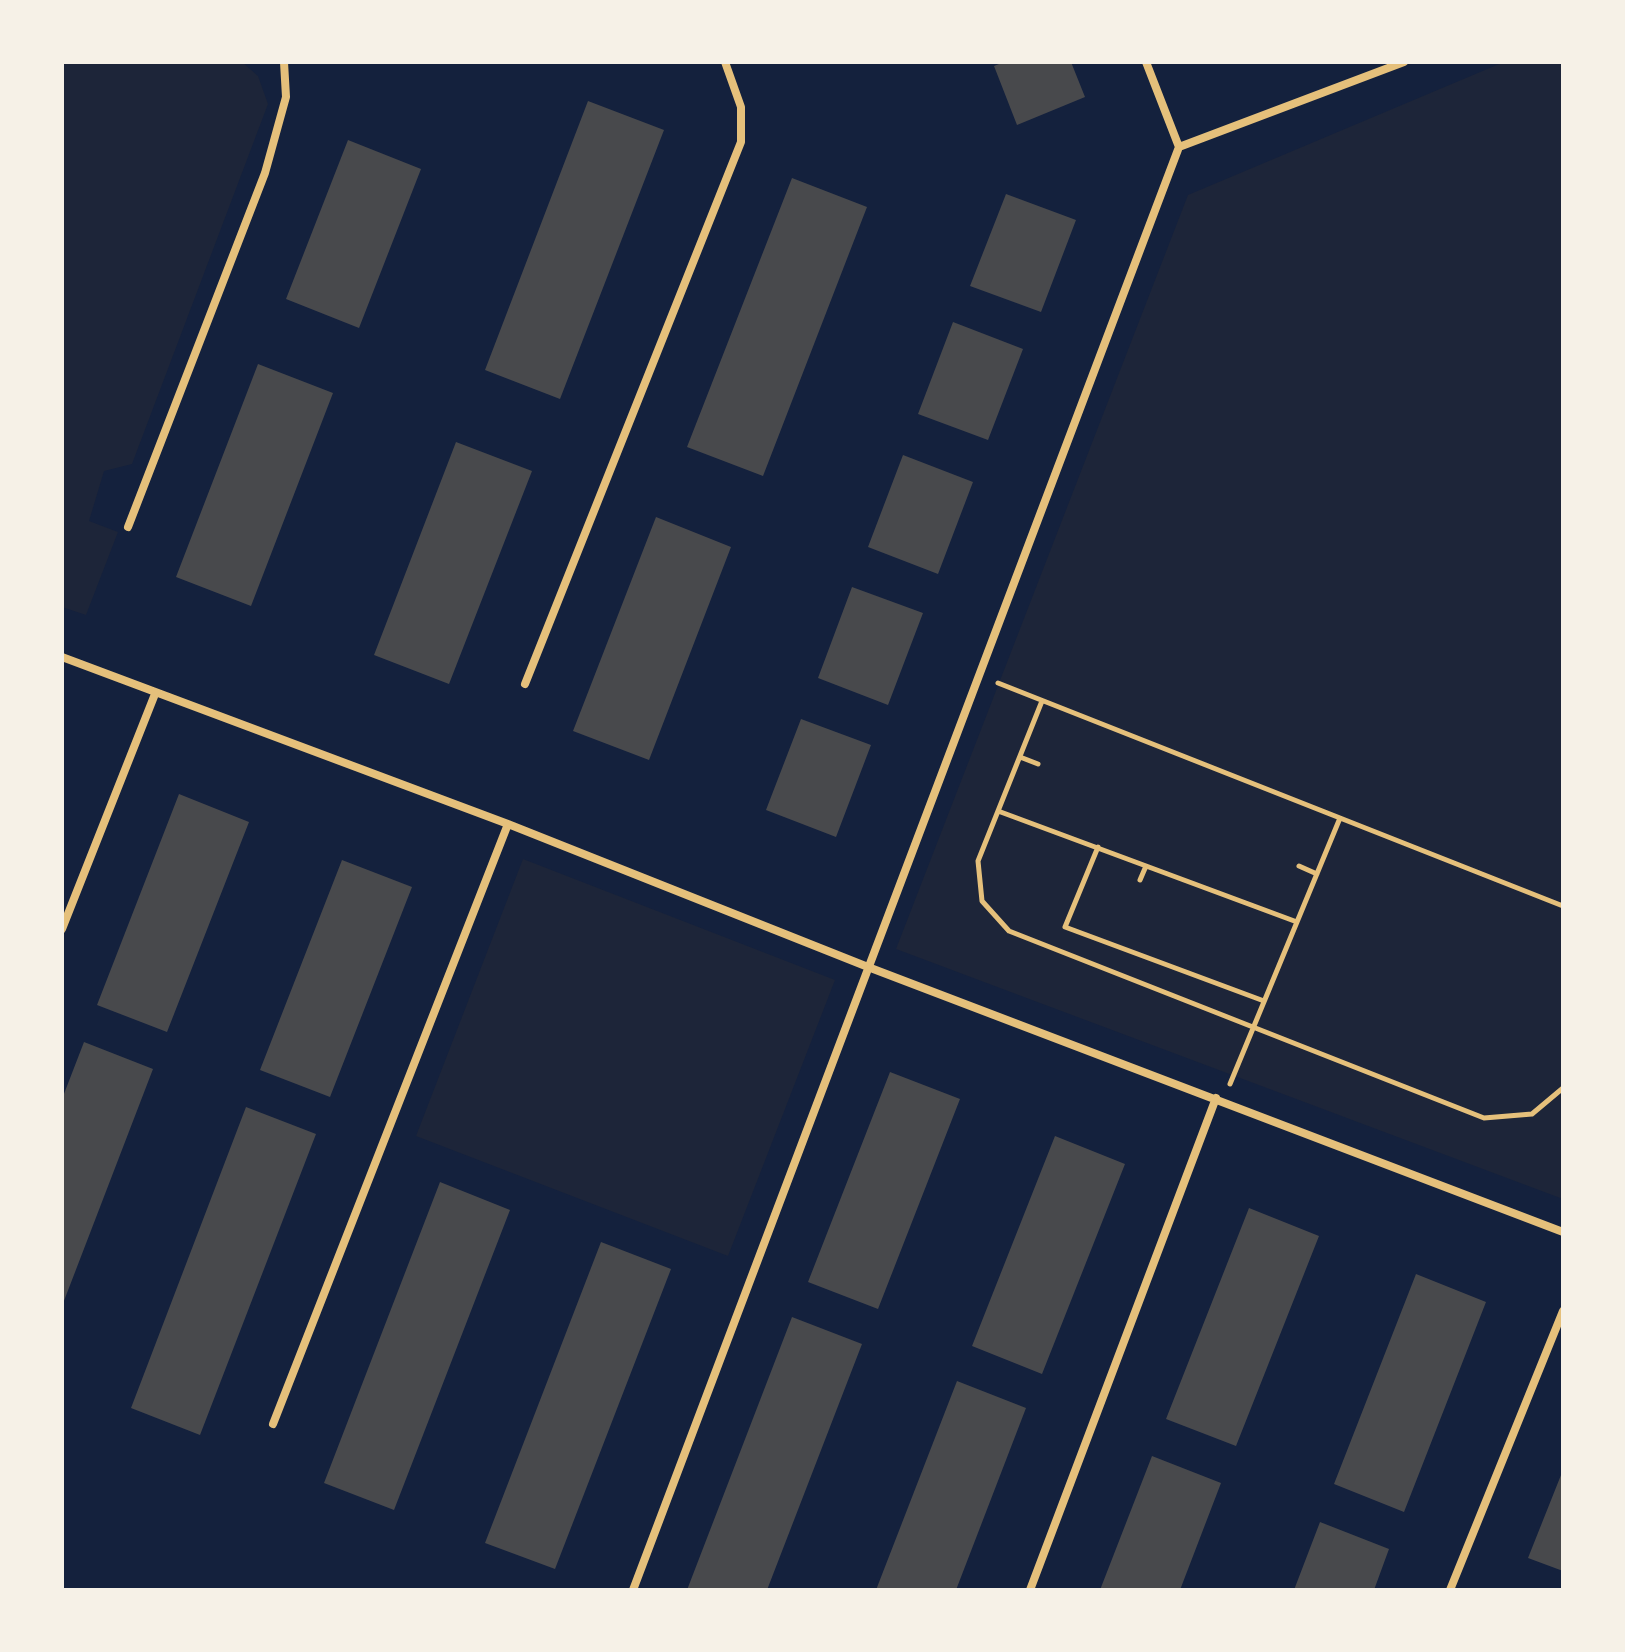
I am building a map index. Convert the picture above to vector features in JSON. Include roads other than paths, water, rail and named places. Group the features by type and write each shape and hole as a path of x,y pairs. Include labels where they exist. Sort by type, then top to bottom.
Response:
{"street":[{"path":"128,527 265,173 284,109 284,62"},
{"path":"525,684 741,142 741,107 725,62"},
{"path":"633,1590 1179,147 1146,62"},
{"path":"1179,147 1404,62"},
{"path":"62,657 508,824 868,967 1563,1232"},
{"path":"62,929 155,694"},
{"path":"273,1424 508,824"},
{"path":"1030,1590 1220,1099"},
{"path":"1450,1590 1563,1311"}]}
